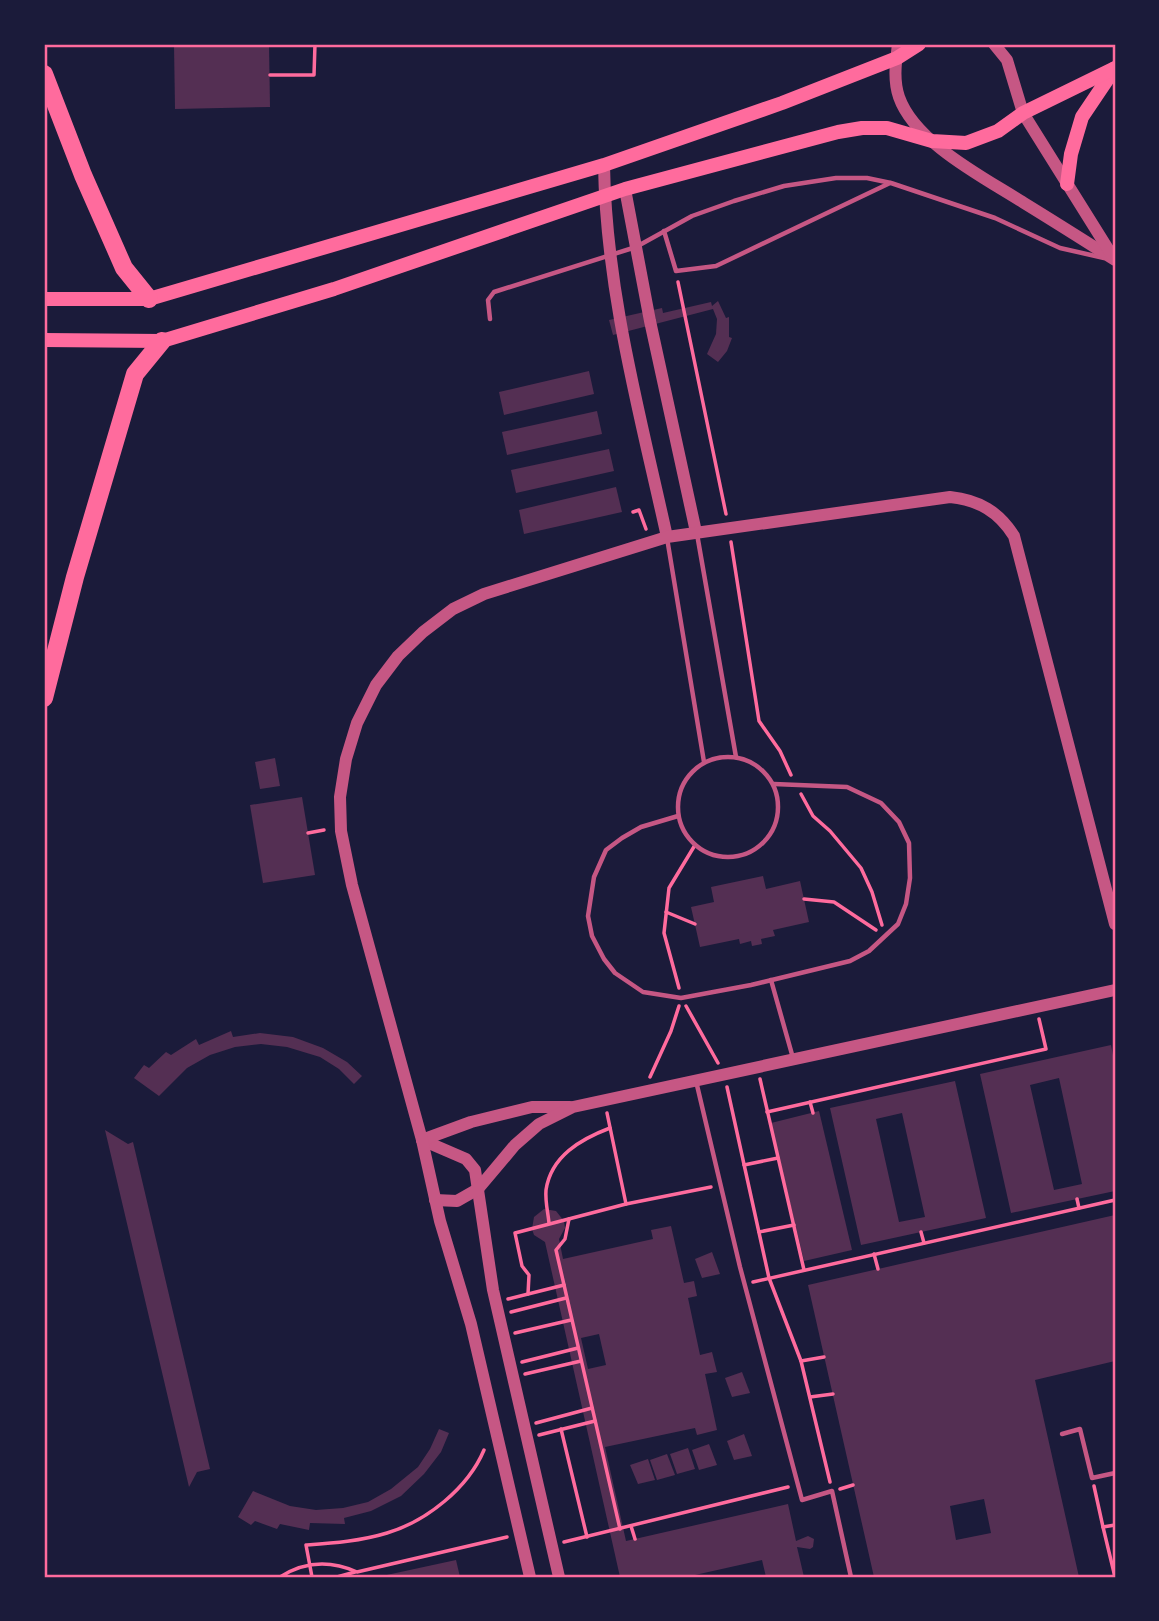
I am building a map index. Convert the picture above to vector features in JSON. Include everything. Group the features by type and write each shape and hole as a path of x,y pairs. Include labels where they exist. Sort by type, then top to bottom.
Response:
{"highway":[{"path":"44,74 83,175 124,268 149,299"},
{"path":"44,698 75,578 135,374 162,341"}],"main road":[{"path":"44,299 149,299 604,165 782,103 897,51 919,44"},
{"path":"44,340 162,341 334,289 604,195 850,130 887,128 932,141 965,143 998,131 1023,113 1115,68"},
{"path":"1067,184 1071,154 1082,117 1115,68"}],"street":[{"path":"994,44 1007,60 1023,113 1115,260"},
{"path":"897,51 896,77 899,96 907,113 932,141 1115,260"},
{"path":"604,165 610,256 621,327 667,537"},
{"path":"625,189 696,531"},
{"path":"530,1577 471,1324 435,1200 422,1140 352,885 341,831 340,797 346,759 357,723 376,685 398,656 453,609 484,594 667,537 950,497 969,499 1004,519 1014,536 1115,924"},
{"path":"435,1200 457,1201 478,1189 515,1145 539,1124 573,1107 1115,990"},
{"path":"422,1140 471,1122 532,1107 573,1107"},
{"path":"422,1140 466,1158 475,1170 496,1301 559,1577"}],"lane":[{"path":"490,319 488,300 494,292 636,247 692,216 784,186 836,178 867,178 891,183 995,218 1060,248 1115,260"},
{"path":"664,231 676,271 716,266 891,183"},
{"path":"696,531 736,757"},
{"path":"667,537 704,762"},
{"path":"719,757 736,757 751,762 764,771 774,784 778,818 771,834 760,846 744,855 727,857 710,854 695,845 684,832 678,816 682,785 691,772 704,762 719,757"},
{"path":"678,816 641,827 606,850 594,877 588,916 592,936 604,960 615,973 642,992 681,998 849,961 869,951 898,924 906,904 910,878 909,843 899,822 881,803 847,787 774,784"},
{"path":"771,980 794,1059"},
{"path":"695,1080 744,1284 802,1500 832,1491 851,1577"},
{"path":"1062,1434 1080,1429 1092,1478 1115,1473"}],"path":[{"path":"270,75 314,75 315,44"},
{"path":"676,271 728,527 759,721 780,751 813,816 830,831 861,869 872,892 886,937"},
{"path":"634,512 639,510 647,532"},
{"path":"308,834 324,830"},
{"path":"695,845 669,888 664,933 681,998 724,1074 769,1278 801,1361 832,1491"},
{"path":"804,899 834,902 886,937"},
{"path":"666,912 695,924"},
{"path":"644,1091 671,1031 681,998"},
{"path":"767,1112 1046,1049 1040,1024"},
{"path":"757,1067 804,1270"},
{"path":"604,1099 626,1205"},
{"path":"810,1102 813,1113"},
{"path":"549,1224 546,1193 549,1178 558,1162 570,1148 587,1136 610,1128"},
{"path":"744,1165 778,1158"},
{"path":"528,1294 529,1275 522,1266 515,1233 720,1185"},
{"path":"1077,1199 1079,1208"},
{"path":"744,1284 1115,1200"},
{"path":"569,1219 565,1240 556,1250 620,1529"},
{"path":"759,1232 794,1225"},
{"path":"921,1232 924,1243"},
{"path":"846,1251 848,1260"},
{"path":"874,1254 878,1269"},
{"path":"496,1301 564,1285"},
{"path":"499,1315 566,1297"},
{"path":"504,1335 571,1320"},
{"path":"512,1371 578,1348"},
{"path":"801,1361 824,1357"},
{"path":"512,1371 581,1361"},
{"path":"810,1398 832,1394"},
{"path":"526,1432 592,1408"},
{"path":"526,1432 561,1429 595,1421"},
{"path":"312,1577 306,1545 357,1540 389,1533 425,1516 453,1494 478,1464 495,1425"},
{"path":"561,1429 587,1537"},
{"path":"1092,1478 1115,1577"},
{"path":"1103,1527 1115,1525"},
{"path":"631,1526 635,1539"},
{"path":"337,1577 357,1572"}],"building":[{"path":"174,44 269,44 270,107 175,109"},
{"path":"718,301 726,318 729,317 729,337 732,338 727,351 718,362 707,354 716,334 717,319 713,309 613,335 609,320 662,308 663,313 711,302 712,306"},
{"path":"589,371 594,394 504,415 499,392"},
{"path":"597,411 602,434 507,455 502,432"},
{"path":"609,449 614,471 516,493 511,470"},
{"path":"616,487 622,512 524,534 519,510"},
{"path":"275,758 280,786 260,789 255,762"},
{"path":"302,797 315,875 263,883 250,805"},
{"path":"763,876 766,889 800,881 809,922 773,930 775,936 761,939 762,944 752,946 751,941 740,944 739,939 700,947 691,907 714,902 711,887"},
{"path":"231,1031 233,1037 260,1033 293,1037 323,1048 347,1062 362,1076 354,1084 339,1069 320,1057 287,1047 261,1044 235,1047 210,1055 187,1068 159,1096 134,1078 144,1065 149,1068 166,1052 171,1055 196,1039 199,1045"},
{"path":"1111,1045 1115,1066 1115,1191 1011,1213 980,1074","holes":["1059,1078 1082,1184 1054,1190 1030,1085"]},
{"path":"955,1081 986,1218 861,1245 830,1108","holes":["902,1113 925,1217 899,1222 876,1119"]},
{"path":"819,1111 852,1250 804,1261 771,1123"},
{"path":"105,1130 128,1144 133,1142 210,1469 197,1472 189,1487"},
{"path":"544,1209 556,1211 564,1221 565,1228 559,1239 563,1259 653,1239 651,1230 671,1226 684,1283 694,1281 697,1296 688,1298 700,1355 712,1352 717,1372 705,1374 717,1430 697,1435 695,1428 605,1447 626,1541 788,1504 796,1541 808,1536 814,1539 810,1549 797,1547 804,1577 766,1577 762,1560 686,1577 620,1577 545,1242 534,1235 534,1217","holes":["599,1334 606,1365 588,1369 581,1338"]},
{"path":"1115,1215 1115,1361 1035,1380 1079,1577 874,1577 808,1285","holes":["984,1499 991,1533 956,1540 950,1506"]},
{"path":"712,1252 720,1274 702,1278 695,1259"},
{"path":"742,1372 750,1393 732,1397 725,1378"},
{"path":"439,1429 449,1433 441,1452 424,1474 401,1496 371,1511 344,1518 345,1524 310,1523 309,1530 280,1524 277,1529 255,1521 251,1525 238,1517 253,1491 290,1506 316,1510 343,1508 368,1502 391,1489 418,1467"},
{"path":"744,1434 752,1456 734,1460 727,1441"},
{"path":"709,1444 717,1465 699,1470 692,1450"},
{"path":"688,1448 695,1469 677,1474 670,1454"},
{"path":"667,1454 675,1475 657,1480 650,1460"},
{"path":"648,1459 655,1480 638,1484 630,1465"},
{"path":"456,1560 460,1577 382,1577 382,1576"}]}
